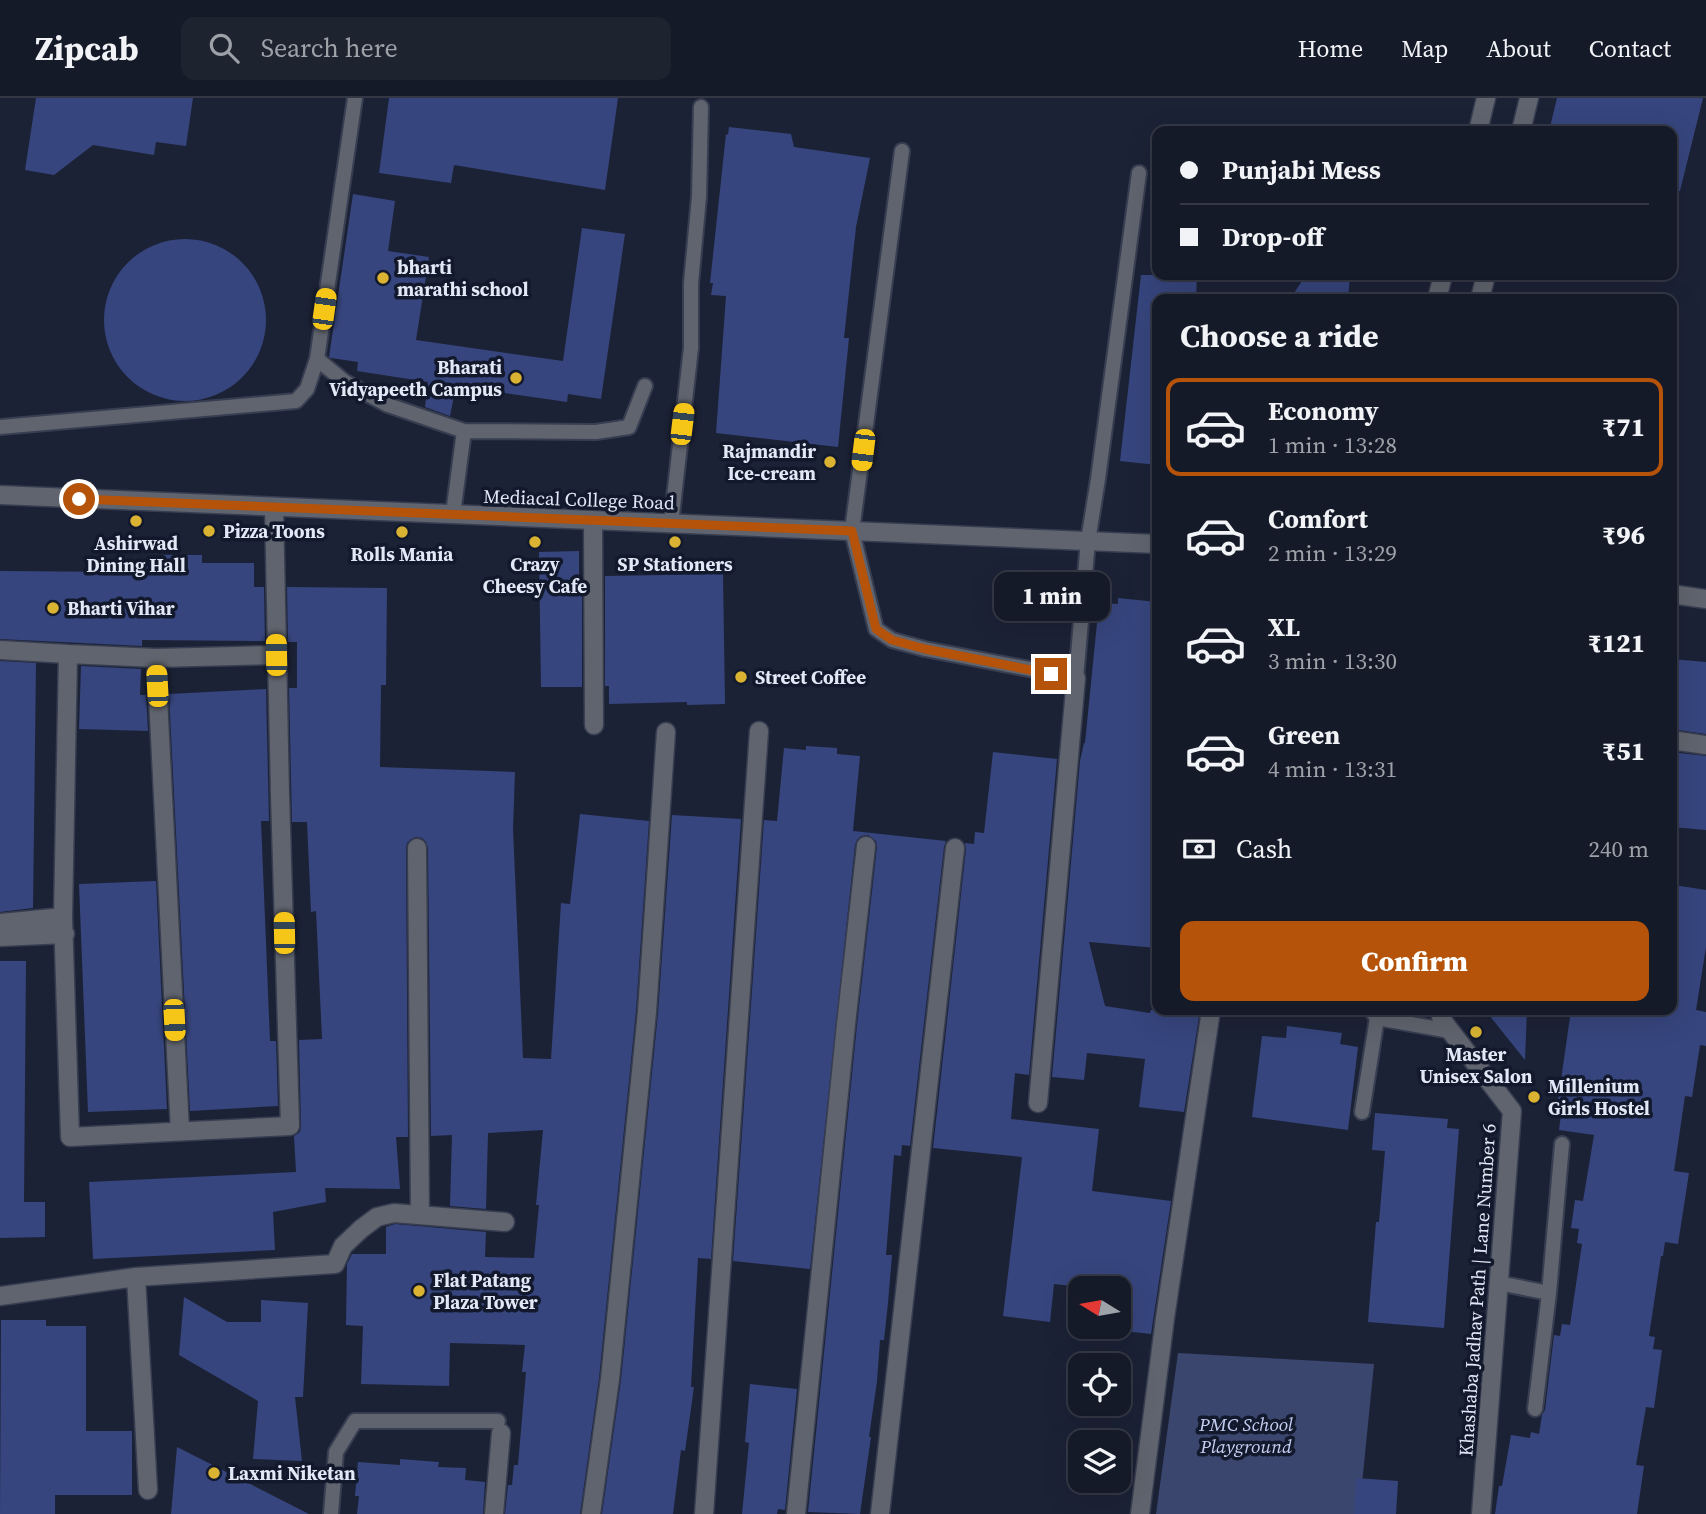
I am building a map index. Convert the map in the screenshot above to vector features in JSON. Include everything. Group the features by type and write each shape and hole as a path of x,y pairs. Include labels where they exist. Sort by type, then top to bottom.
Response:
{"street":[{"path":"1479,126 1486,98"},
{"path":"1522,126 1529,98"},
{"name":"Mediacal College Road","path":"0,495 1152,544"},
{"path":"68,654 64,925 70,1137 290,1126 274,507"},
{"path":"593,521 594,724"},
{"path":"1677,595 1706,599"},
{"path":"0,650 156,658 276,655"},
{"path":"156,658 180,1131"},
{"path":"1038,1102 1076,678"},
{"path":"704,1514 760,731"},
{"path":"591,1514 610,1380 647,1012 666,732"},
{"path":"1677,741 1706,745"},
{"path":"796,1514 866,846"},
{"path":"417,848 420,1215"},
{"path":"880,1514 955,848"},
{"path":"0,923 64,925"},
{"path":"0,937 64,925"},
{"path":"1140,1514 1165,1318 1210,1015"},
{"name":"Khashaba Jadhav Path | Lane Number 6","path":"1440,1015 1512,1111 1481,1514"},
{"path":"0,1296 136,1277 335,1264 343,1246 377,1217 394,1213 505,1222"},
{"path":"136,1277 148,1490"},
{"path":"494,1514 500,1427"}],"lane":[{"path":"0,426 296,401 307,389 317,359 355,98"},
{"path":"671,524 691,348 691,283 699,197 701,107"},
{"path":"902,151 852,531 876,629 892,640 925,649 1076,678 1088,541 1139,173"},
{"path":"317,359 345,382 387,405 464,431 596,432 628,427 645,386"},
{"path":"453,514 464,431"},
{"path":"1363,1112 1374,1015"},
{"path":"1378,1015 1450,1031"},
{"path":"1535,1409 1549,1293 1562,1144"},
{"path":"1498,1283 1549,1293"},
{"path":"331,1514 336,1452 355,1421 500,1427"}],"green space":[{"name":"PMC School Playground","path":"1178,1353 1374,1364 1359,1514 1156,1514"}],"building":[{"path":"36,98 193,98 186,146 156,142 154,155 93,145 54,175 25,170"},
{"path":"389,98 618,98 605,190 454,165 451,183 379,173"},
{"path":"1557,98 1703,98 1680,191 1677,191 1677,126 1550,126"},
{"path":"729,127 791,134 794,147 870,158 856,227 844,338 849,338 838,447 716,433 726,296 711,295 713,283 710,283 726,134 728,135"},
{"name":"bharti marathi school","path":"353,194 395,201 388,251 429,257 416,340 563,361 582,228 625,234 601,399 568,394 567,402 456,386 450,416 425,407 428,382 357,371 358,362 329,357"},
{"path":"185,239 216,245 242,263 260,289 266,320 260,351 242,377 216,395 185,401 154,395 128,377 110,351 104,320 110,289 128,263 154,245"},
{"path":"1141,275 1152,275 1152,280 1197,280 1196,294 1152,294 1152,464 1120,461"},
{"path":"1303,280 1350,280 1348,294 1293,294"},
{"path":"579,551 579,576 582,576 582,687 541,687 539,552"},
{"path":"164,555 202,555 202,563 254,563 254,587 264,587 265,641 142,640 142,646 0,639 0,571 127,572 127,563 164,563"},
{"path":"723,574 725,704 609,704 609,686 605,686 605,576"},
{"path":"287,587 387,588 386,685 381,685 380,767 515,772 513,829 523,1058 551,1059 561,903 570,904 580,814 649,821 636,1011 599,1378 580,1514 505,1514 508,1485 512,1485 514,1465 518,1465 526,1372 522,1372 525,1345 450,1343 449,1386 361,1384 363,1326 346,1325 347,1264 352,1254 386,1254 386,1227 395,1224 486,1232 485,1257 534,1258 543,1130 488,1133 486,1209 450,1206 452,1135 431,1136 428,848 422,838 411,839 406,848 408,1137 396,1137 400,1189 325,1188 326,1202 273,1212 275,1250 93,1259 89,1182 296,1172 294,1136 300,1132 301,1126 299,1040 322,1039 316,911 311,912 307,822 292,822 289,688 297,688 297,642 288,642"},
{"path":"1118,598 1152,601 1152,948 1089,942 1105,1006 1150,1013 1152,1010 1152,1015 1199,1015 1184,1112 1139,1107 1145,1059 1087,1053 1084,1080 1052,1077 1080,761 1085,743 1099,603 1118,604"},
{"path":"1677,660 1706,662 1706,734 1677,730"},
{"path":"0,661 36,663 33,908 0,912"},
{"path":"81,666 141,669 140,695 146,695 148,731 79,729"},
{"path":"266,689 269,821 261,821 270,1041 276,1041 278,1106 190,1111 169,694"},
{"path":"806,746 837,748 837,754 860,756 853,831 946,841 910,1146 902,1145 901,1156 894,1155 886,1255 892,1255 888,1303 884,1340 880,1340 871,1437 860,1514 808,1512 877,847 876,841 868,835 861,836 855,845 810,1269 733,1261 764,820 777,821 784,748 806,750"},
{"path":"993,752 1057,759 1029,1075 1015,1073 1011,1119 1099,1129 1092,1191 1171,1201 1151,1334 1131,1332 1131,1276 1068,1276 1068,1286 1054,1284 1050,1322 1003,1316 1022,1157 933,1148 965,843 974,844 975,832 984,833"},
{"path":"1677,753 1706,756 1706,830 1677,828"},
{"path":"672,815 741,819 711,1259 698,1258 691,1387 694,1387 685,1451 681,1450 673,1514 602,1514 621,1380 658,1013"},
{"path":"156,881 167,1109 88,1112 79,884"},
{"path":"1677,885 1706,890 1706,947 1696,1010 1706,1012 1706,1046 1700,1045 1692,1097 1685,1096 1674,1171 1689,1173 1678,1244 1665,1242 1661,1256 1649,1336 1655,1337 1653,1349 1662,1350 1654,1408 1646,1407 1636,1465 1644,1466 1637,1514 1495,1514 1511,1435 1530,1438 1531,1432 1539,1434 1545,1410 1554,1335 1560,1336 1562,1324 1570,1325 1582,1244 1577,1243 1579,1229 1571,1228 1575,1200 1583,1201 1594,1135 1559,1130 1562,1107 1558,1101 1570,1015 1677,1015"},
{"path":"0,961 26,961 24,1202 45,1202 45,1237 0,1238"},
{"path":"1489,1015 1527,1015 1525,1060"},
{"path":"1287,1026 1342,1033 1340,1044 1358,1047 1348,1130 1252,1117 1262,1036 1286,1038"},
{"path":"1375,1113 1448,1119 1447,1128 1459,1129 1444,1328 1368,1322 1385,1151 1372,1150"},
{"path":"184,1297 227,1322 261,1322 261,1300 308,1303 303,1397 295,1397 302,1461 253,1459 258,1401 179,1355"},
{"path":"1,1320 46,1320 46,1326 86,1326 86,1431 132,1431 132,1495 55,1495 55,1514 0,1514"},
{"path":"750,1384 797,1389 785,1510 778,1509 777,1514 742,1514 749,1443 745,1442"},
{"path":"177,1447 309,1514 171,1514"},
{"path":"400,1459 439,1462 438,1467 466,1468 465,1480 485,1482 483,1514 357,1514 359,1496 355,1496 358,1462 400,1465"},
{"path":"1356,1478 1398,1481 1396,1514 1354,1514"}],"place":[{"name":"bharti marathi school","path":"383,278"},
{"name":"Bharati Vidyapeeth Campus","path":"516,378"},
{"name":"Rajmandir Ice-cream","path":"830,462"},
{"name":"Ashirwad Dining Hall","path":"136,521"},
{"name":"Pizza Toons","path":"209,531"},
{"name":"Rolls Mania","path":"402,532"},
{"name":"Crazy Cheesy Cafe","path":"535,542"},
{"name":"SP Stationers","path":"675,542"},
{"name":"Bharti Vihar","path":"53,608"},
{"name":"Street Coffee","path":"741,677"},
{"name":"Master Unisex Salon","path":"1476,1032"},
{"name":"Millenium Girls Hostel","path":"1534,1097"},
{"name":"Flat Patang Plaza Tower","path":"419,1291"},
{"name":"Laxmi Niketan","path":"214,1473"}],"route":[{"path":"79,499 852,531 876,629 892,640 925,649 1051,674"}]}
